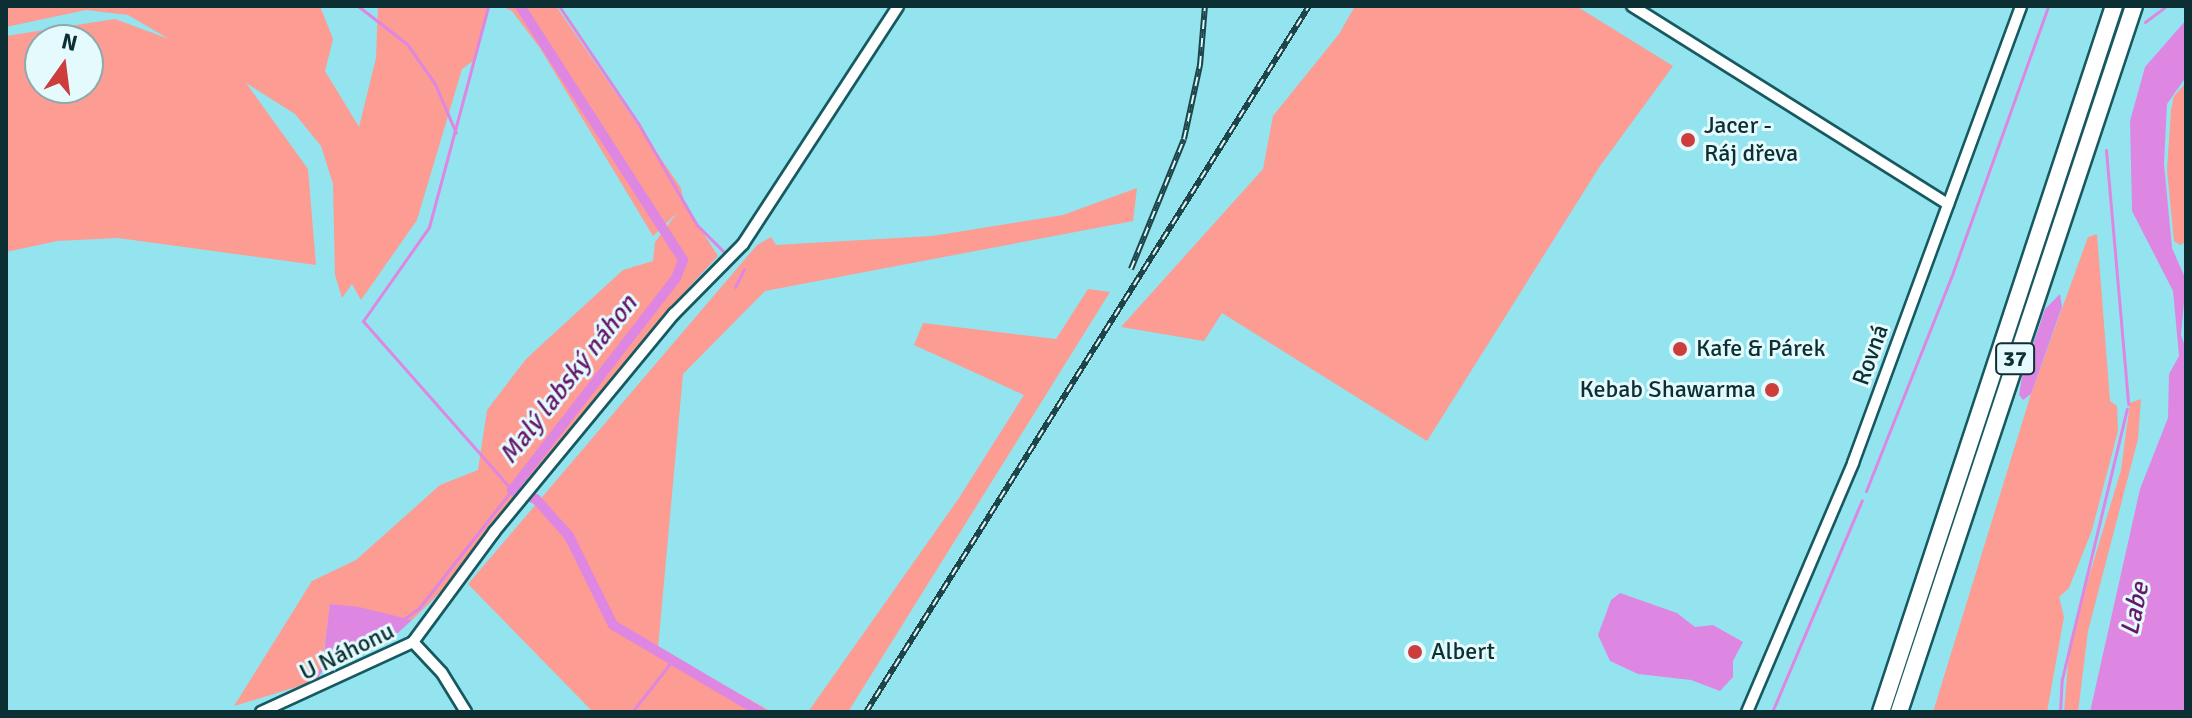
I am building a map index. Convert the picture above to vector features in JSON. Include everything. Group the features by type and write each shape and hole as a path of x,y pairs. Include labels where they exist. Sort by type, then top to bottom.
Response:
{"main road":[{"name":"37","path":"1881,712 2114,6"},
{"name":"37","path":"1899,712 2134,6"}],"street":[{"name":"U Náhonu","path":"261,712 413,642 494,532 674,314 743,244 898,6"},
{"path":"1632,6 1948,204"},
{"name":"Rovná","path":"1747,712 1853,463 2021,6"},
{"path":"413,642 442,673 466,712"}],"shaded area":[{"path":"6,6 320,6 333,39 325,71 359,127 376,58 378,6 489,7 473,61 462,69 417,220 361,300 352,284 342,298 335,275 333,184 321,146 295,114 246,83 308,169 316,265 118,238 57,241 6,252 6,36 24,33 24,104 104,104 104,24 83,24 115,19 169,39 128,15 86,10 6,27"},
{"path":"501,6 556,6 681,188 684,203 718,256 666,312 469,564 412,620 331,604 319,680 234,706 312,581 356,560 440,485 478,470 487,410 526,359 623,270 653,261 655,242 677,213 653,236 540,48 512,11"},
{"path":"1355,6 1576,6 1673,66 1600,166 1427,441 1222,313 1204,341 1121,327 1263,169 1273,116 1339,34"},
{"path":"2186,83 2186,242 2180,245 2174,241 2167,170 2174,96"},
{"path":"1137,188 1133,221 765,291 683,374 658,648 772,712 593,712 468,584 757,245 771,237 776,245 932,236 1063,215"},
{"path":"2097,234 2110,401 2117,406 2118,431 2092,530 2069,588 2059,597 2064,617 2047,712 1933,712 2031,394 2088,237"},
{"path":"1088,289 1110,292 848,712 808,712 959,498 1024,395 914,345 923,323 1056,339"},
{"path":"2141,399 2138,439 2088,631 2078,712 2064,712 2070,640 2121,470 2130,403"}],"water":[{"name":"Labe","path":"2186,20 2186,77 2167,104 2164,164 2172,248 2186,280 2181,335 2186,349 2186,712 2090,712 2140,489 2168,418 2169,374 2179,356 2173,291 2132,211 2130,121 2145,67"},
{"path":"2060,294 2062,307 2031,394 2023,400 2019,395 2022,377 2045,309"},
{"path":"1620,593 1677,613 1695,627 1713,625 1743,642 1733,661 1733,677 1720,691 1691,680 1638,674 1610,661 1598,635 1611,600"},
{"path":"330,604 359,607 412,620 389,641 322,668"}],"waterway":[{"path":"358,6 407,44 435,84 456,133"},
{"name":"Malý labský náhon","path":"520,6 683,260 676,278 512,490 536,499 569,536 613,625 760,712"},
{"path":"559,6 638,123 697,225 724,252"},
{"path":"1866,491 1953,272 2048,6"},
{"path":"2145,22 2166,6"},
{"path":"404,619 419,608 512,490 363,321 429,227 488,7"},
{"path":"2106,150 2128,404"},
{"path":"735,287 744,269"},
{"path":"2060,712 2062,679 2127,409"},
{"path":"1772,712 1862,500"},
{"path":"632,712 672,661"},
{"path":"316,676 325,664"}],"railway":[{"path":"1131,269 1184,139 1200,65 1205,6"},
{"path":"866,712 1309,6"}],"place":[{"name":"Jacer - Ráj dřeva","path":"1688,140"},
{"name":"Kafe & Párek","path":"1680,349"},
{"name":"Kebab Shawarma","path":"1772,390"},
{"name":"Albert","path":"1415,652"}]}
